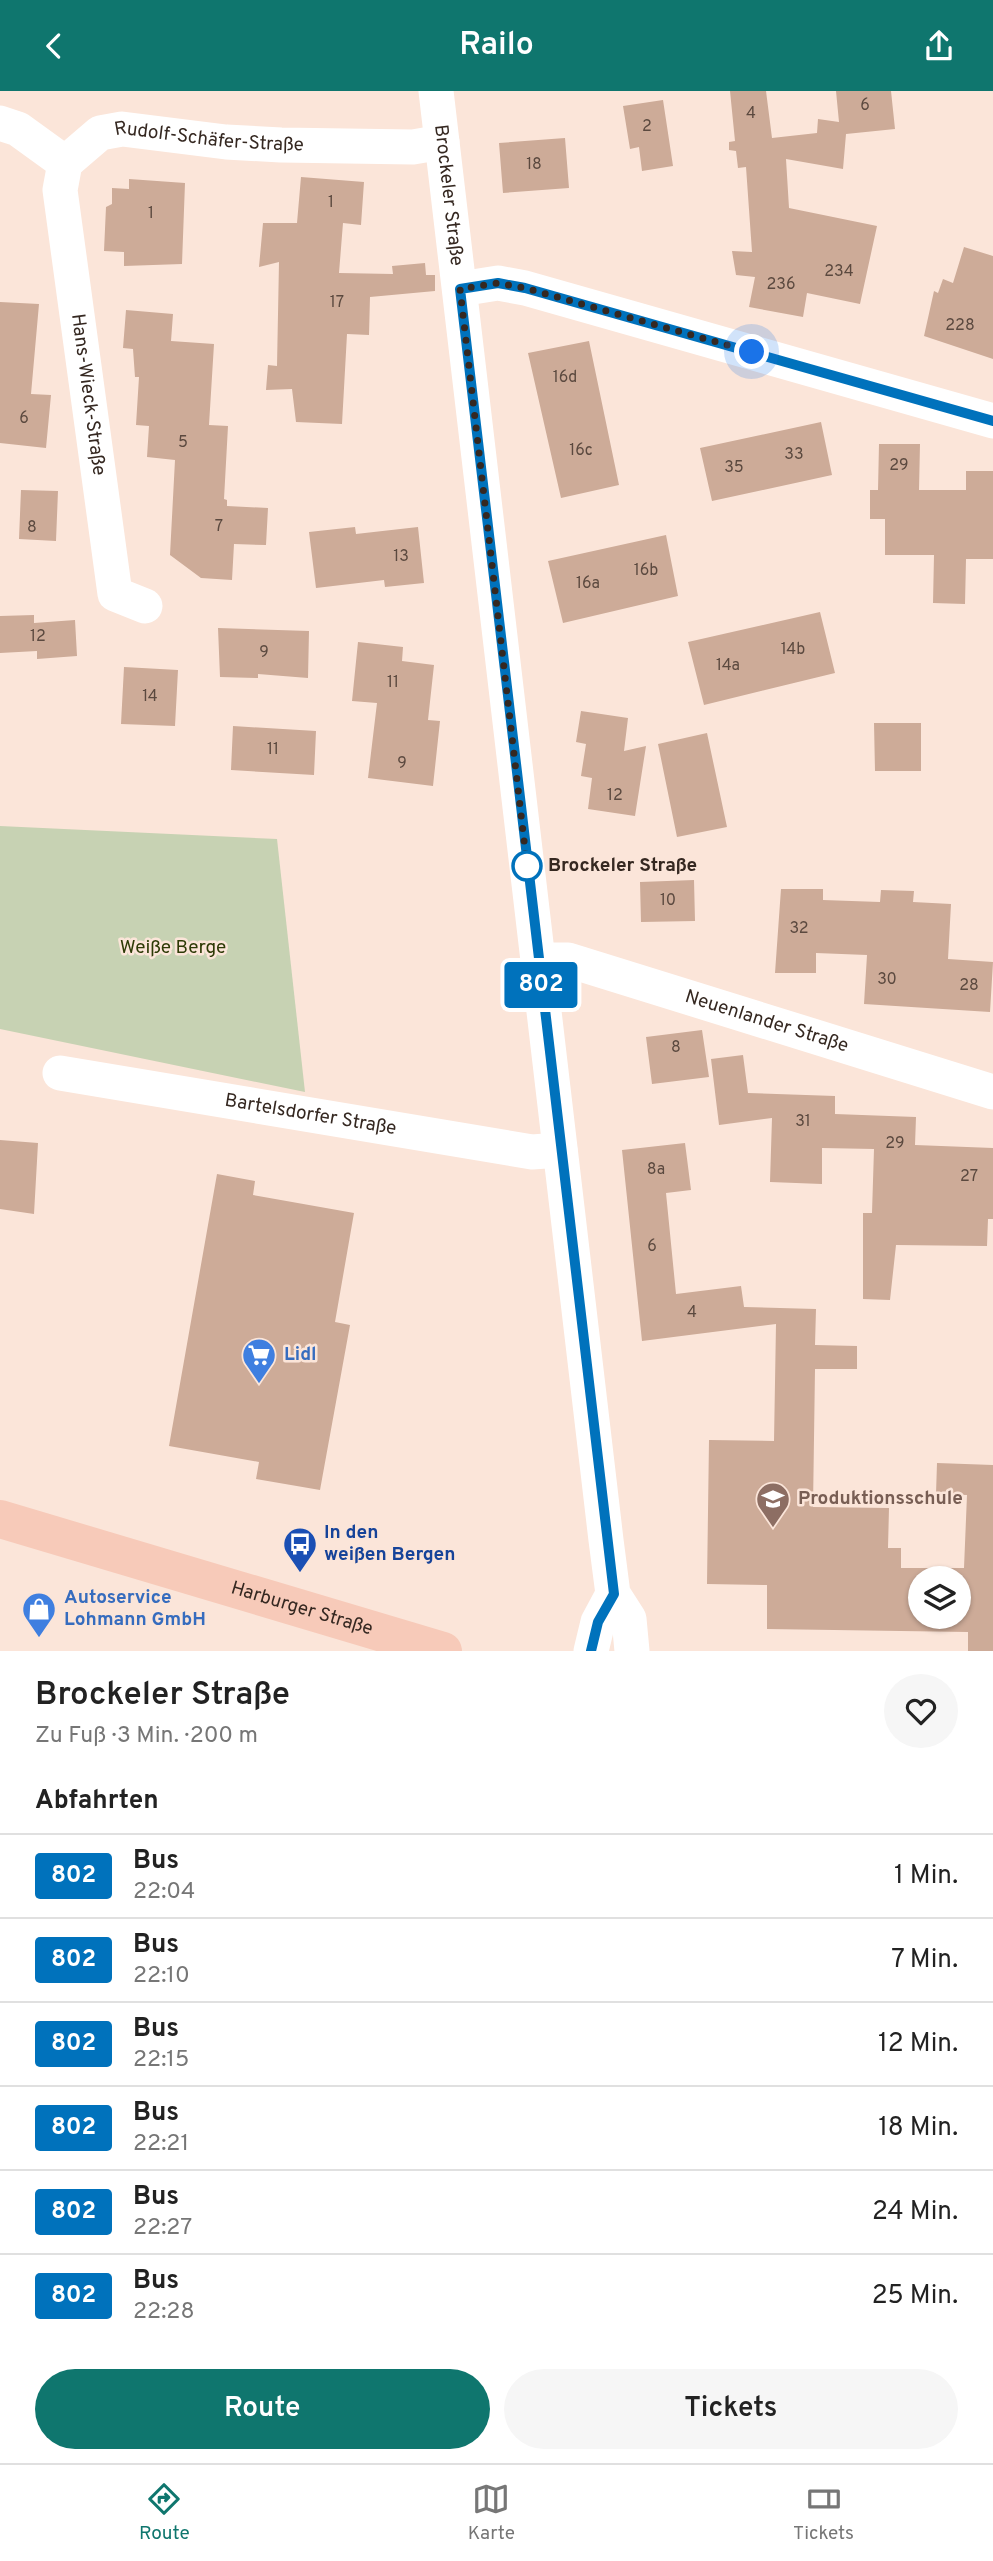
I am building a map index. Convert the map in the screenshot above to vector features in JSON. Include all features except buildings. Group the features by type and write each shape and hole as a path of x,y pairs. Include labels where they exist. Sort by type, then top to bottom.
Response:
{"main road":[{"name":"Harburger Straße","path":"0,1518 443,1651"}],"street":[{"name":"Brockeler Straße","path":"446,92 442,142 560,1150 614,1594 629,1619 632,1651"},
{"path":"0,123 18,129 65,163"},
{"name":"Rudolf-Schäfer-Straße","path":"65,163 100,133 122,129 226,142 281,145 413,147 442,142"},
{"name":"Hans-Wieck-Straße","path":"65,163 60,190 115,594 145,606"},
{"path":"460,289 498,283 525,288 993,421"},
{"name":"Neuenlander Straße","path":"538,960 568,960 993,1092"},
{"name":"Bartelsdorfer Straße","path":"60,1073 531,1152 560,1150"},
{"path":"591,1651 598,1622 614,1594"}],"green space":[{"name":"Weiße Berge","path":"0,826 277,839 305,1092 0,1029"}],"bus line":[{"name":"802","path":"591,1651 598,1622 614,1594 460,289 498,283 525,288 993,421"}],"place":[{"name":"Brockeler Straße","path":"527,866"},
{"name":"Lidl","path":"259,1385"},
{"name":"Produktionsschule","path":"773,1529"},
{"name":"In den weißen Bergen","path":"300,1574"},
{"name":"Autoservice Lohmann GmbH","path":"39,1639"}],"route":[{"path":"527,866 460,289 498,283 525,288 752,352"}]}
